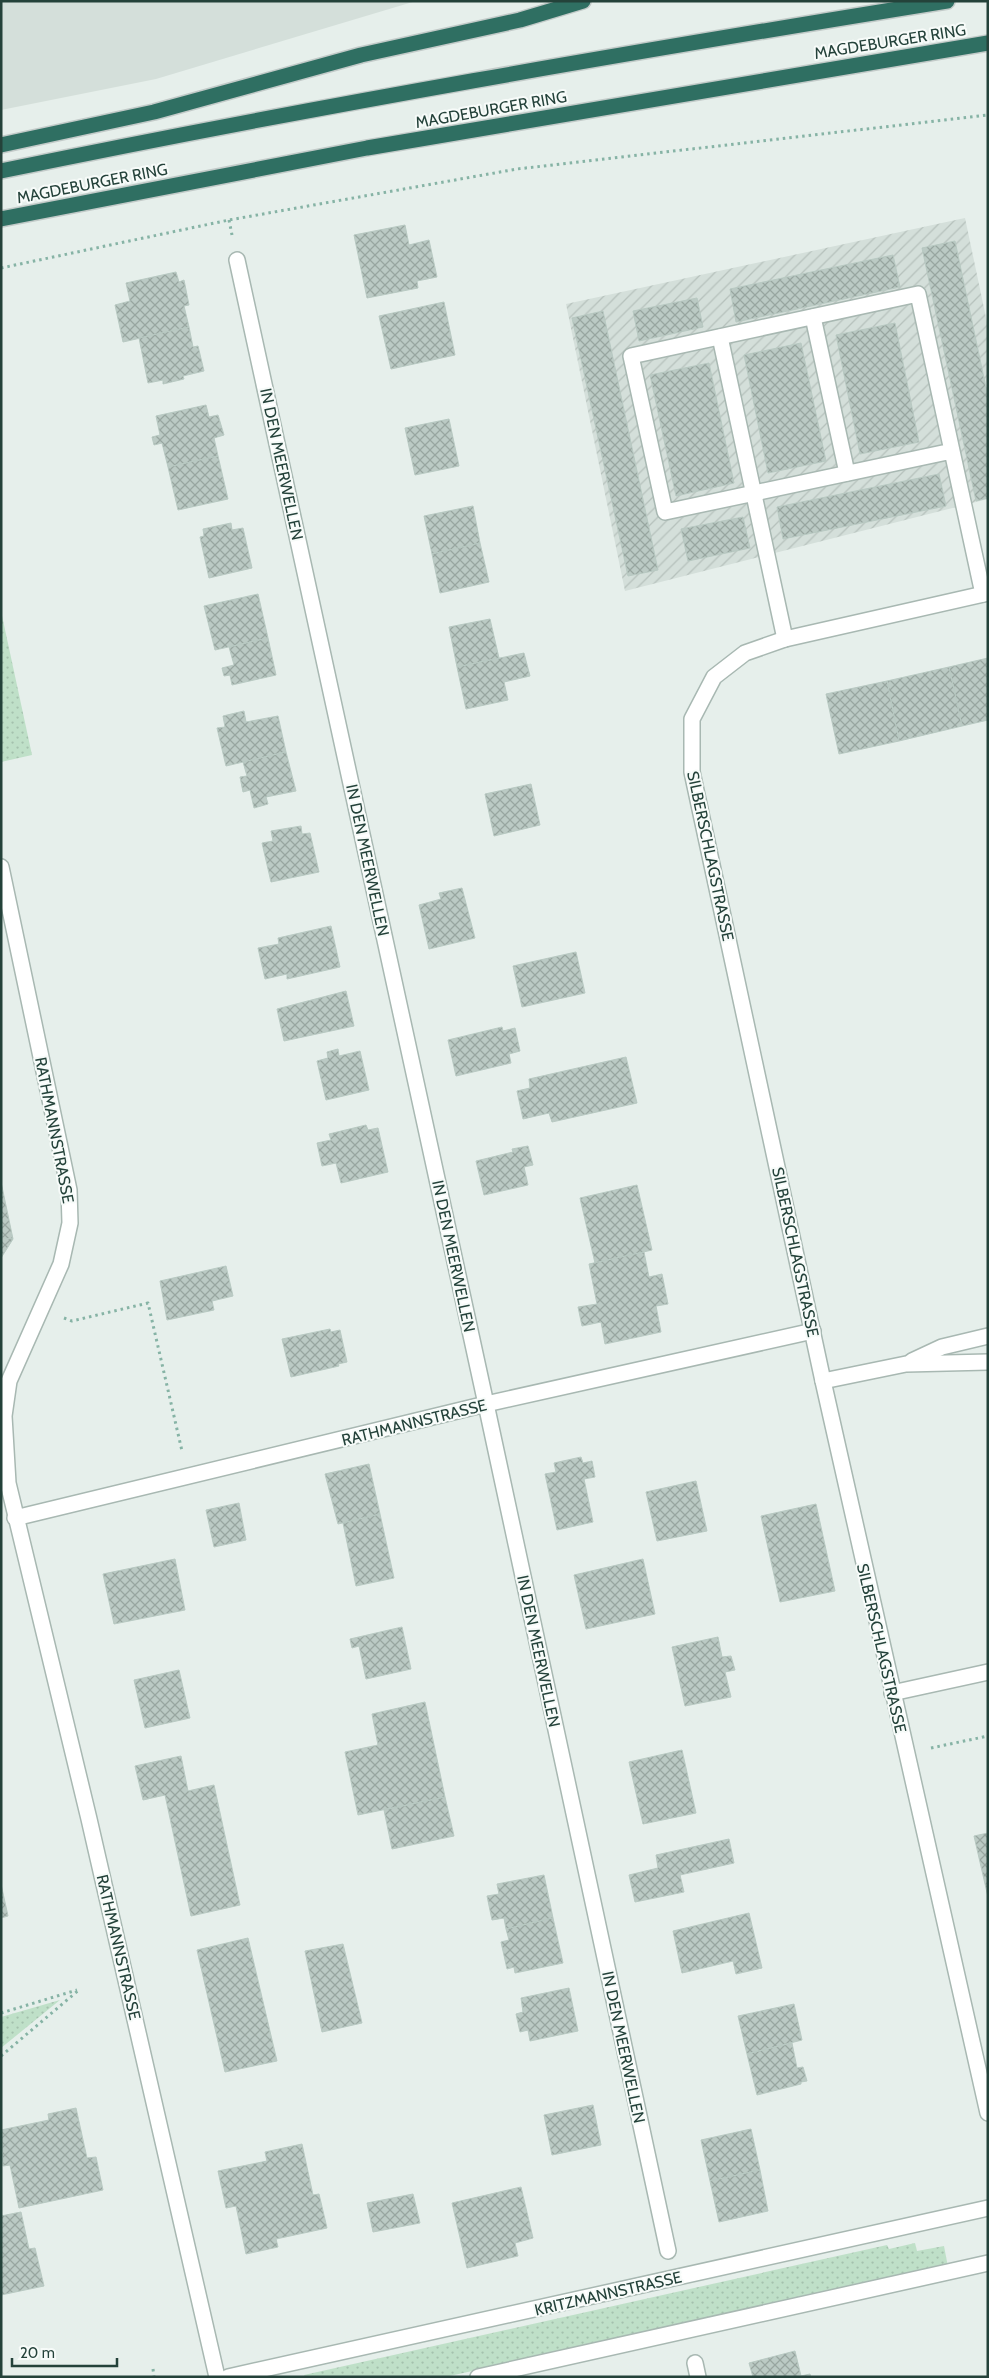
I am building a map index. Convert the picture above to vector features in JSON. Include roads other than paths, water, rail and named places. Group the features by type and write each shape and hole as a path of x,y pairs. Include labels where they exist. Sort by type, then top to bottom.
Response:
{"highway":[{"path":"1,145 154,112 360,55 520,20 583,1"},
{"name":"MAGDEBURGER RING","path":"1,171 209,128 369,98 947,1"},
{"name":"MAGDEBURGER RING","path":"1,219 357,150 805,72 988,44"}],"street":[{"name":"IN DEN MEERWELLEN","path":"237,260 668,2252"},
{"path":"952,451 665,512 631,356 918,294 985,593"},
{"path":"813,317 848,473"},
{"path":"720,337 785,639"},
{"name":"SILBERSCHLAGSTRASSE","path":"985,593 785,639 745,653 714,677 692,719 692,772 814,1331 823,1381 988,2113"},
{"name":"RATHMANNSTRASSE","path":"1,867 69,1190 70,1223 68,1237 55,1281 13,1368 6,1394 4,1451 15,1518 91,1828 216,2377"},
{"name":"RATHMANNSTRASSE","path":"15,1518 486,1404 814,1331"},
{"path":"906,1364 942,1346 988,1336"},
{"path":"823,1381 906,1364 988,1362"},
{"path":"892,1693 988,1672"},
{"name":"KRITZMANNSTRASSE","path":"228,2377 988,2208"},
{"path":"478,2377 988,2263"}]}
